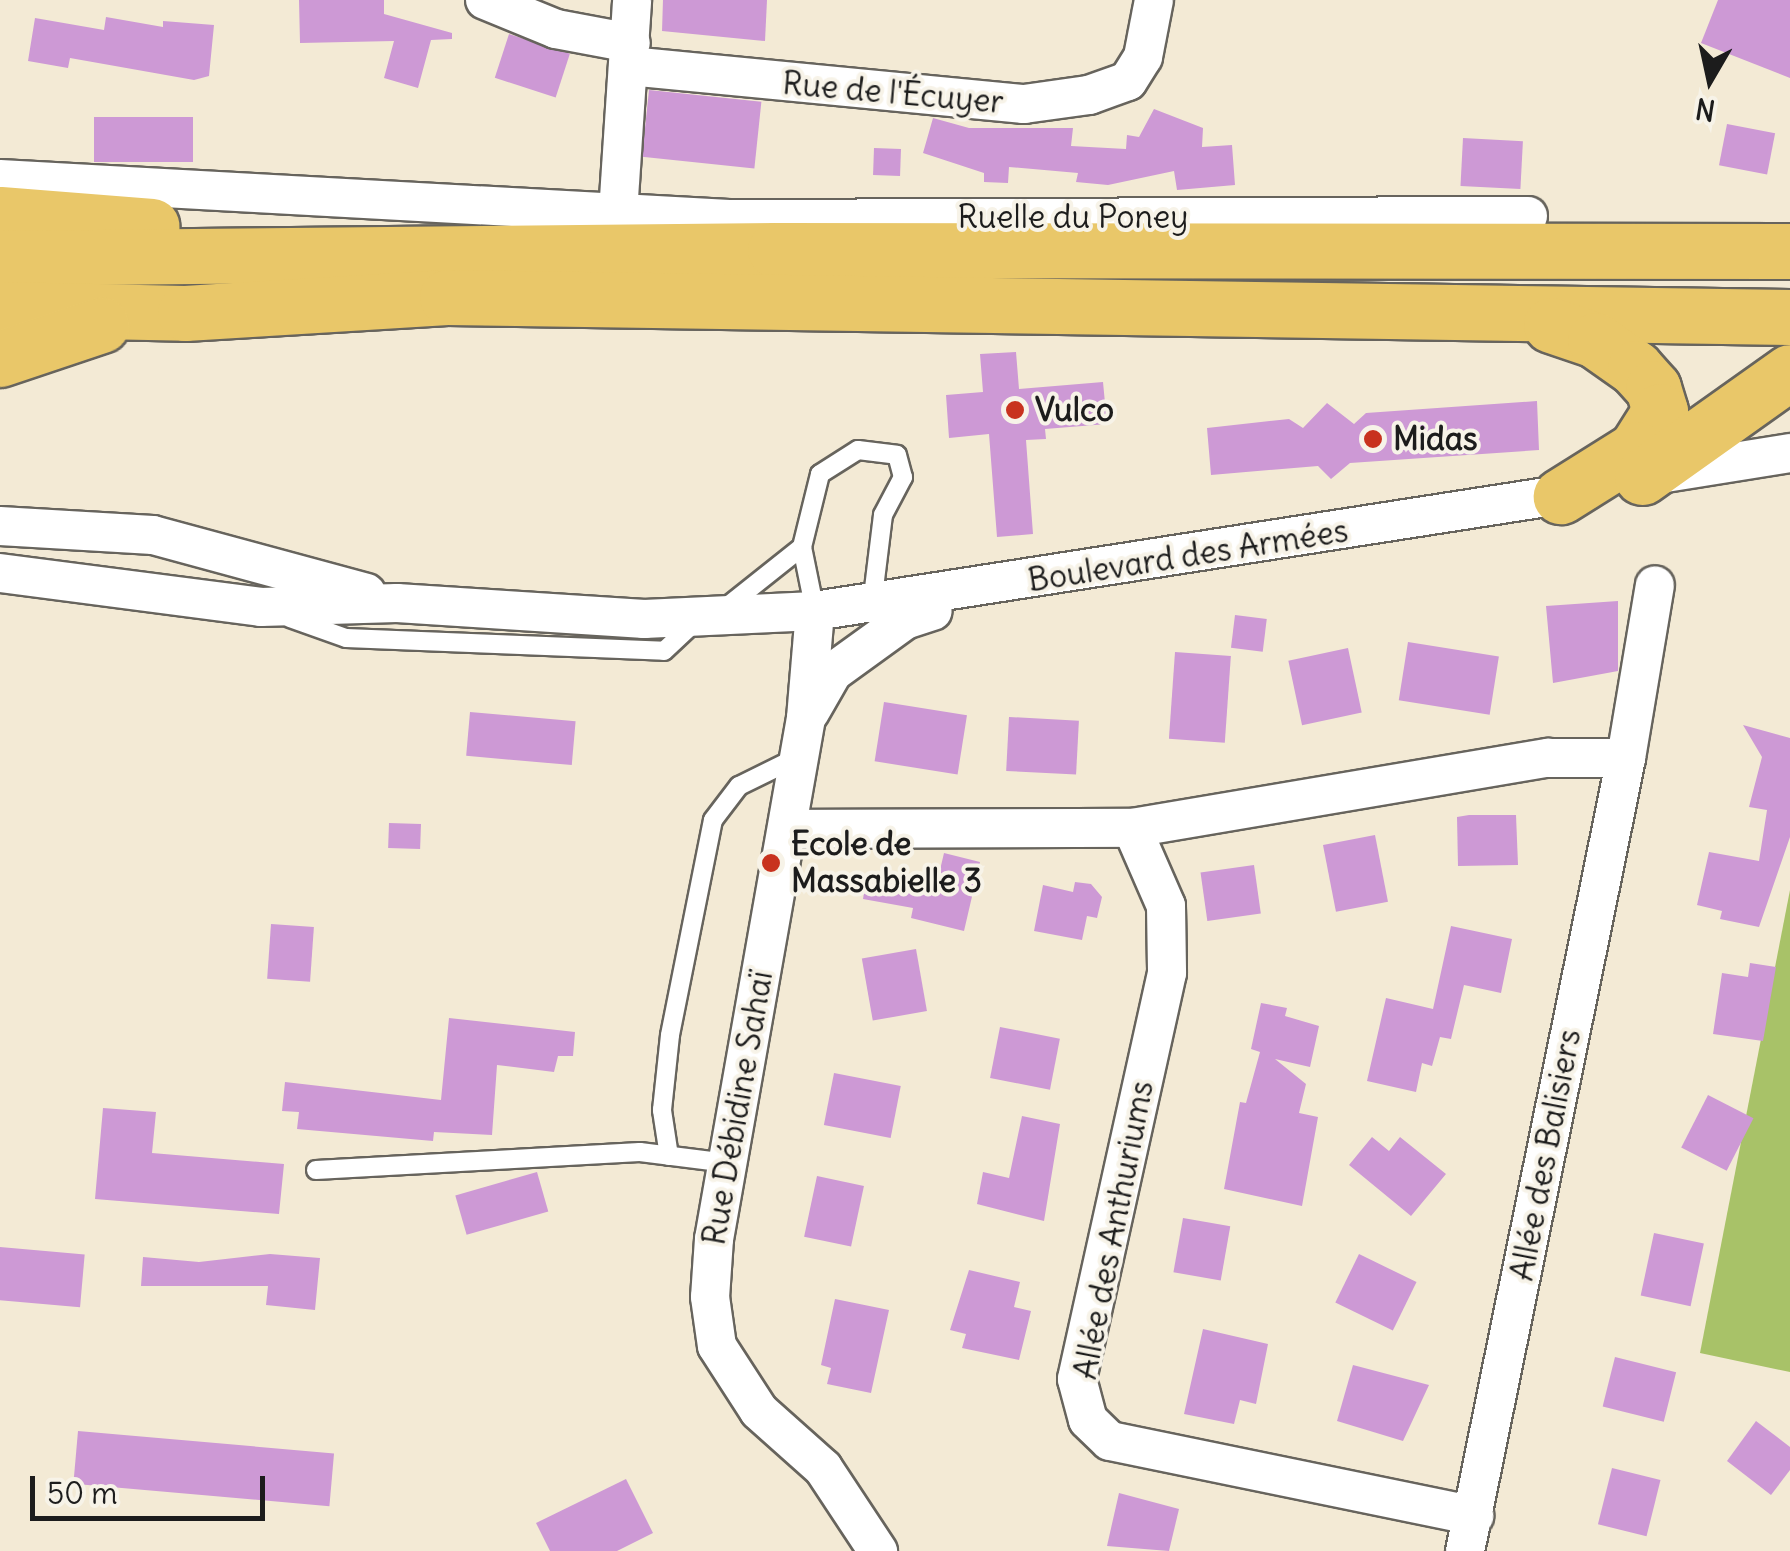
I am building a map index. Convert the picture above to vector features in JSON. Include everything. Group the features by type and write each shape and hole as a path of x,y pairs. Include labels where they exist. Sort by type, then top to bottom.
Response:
{"highway":[{"path":"0,214 189,233"},
{"path":"0,233 747,240 775,250"},
{"path":"0,258 775,250 1790,251"},
{"path":"8,342 137,313 447,297 1463,315 1790,316"},
{"path":"1463,315 1576,330 1616,352 1653,388 1660,411 1650,434 1611,469 1560,496"},
{"path":"1642,477 1790,372"}],"street":[{"path":"485,0 630,55"},
{"path":"618,213 632,0"},
{"name":"Rue de l'Écuyer","path":"630,55 984,104 1034,102 1128,81 1143,57 1154,0"},
{"name":"Ruelle du Poney","path":"0,179 729,219 1528,216"},
{"name":"Boulevard des Armées","path":"398,603 644,619 872,606 1560,496 1642,477 1790,452"},
{"path":"0,526 136,534 398,603"},
{"path":"126,589 161,577 163,552 136,534"},
{"path":"126,589 103,574 98,557 136,534"},
{"path":"2,580 126,589 261,607 398,603"},
{"path":"806,718 833,672 905,620 1028,580"},
{"name":"Allée des Balisiers","path":"1469,1533 1626,758 1655,585"},
{"name":"Rue Débidine Sahaï","path":"815,611 806,718 727,1163 711,1277 717,1346 759,1411 823,1468 878,1551"},
{"path":"787,830 1132,828 1548,758 1626,758"},
{"name":"Allée des Anthuriums","path":"1132,828 1166,906 1167,974 1077,1379 1088,1420 1110,1441 1469,1533"}],"lane":[{"path":"8,342 294,304"},
{"path":"815,611 802,548 820,474 858,450 896,456 903,477 883,514 872,606"},
{"path":"261,607 346,638 664,651 802,548"},
{"path":"669,1156 662,1110 670,1035 713,820 739,786 799,756"},
{"path":"316,1170 669,1156 727,1163"}],"green space":[{"path":"1790,890 1790,1372 1700,1353"}],"building":[{"path":"299,0 384,0 384,14 452,33 452,39 431,40 418,88 384,78 394,41 300,43"},
{"path":"663,0 767,0 765,41 662,31"},
{"path":"1718,0 1790,0 1790,78 1701,43"},
{"path":"106,17 163,27 163,21 214,25 209,76 194,80 70,58 68,68 28,61 35,18 104,30"},
{"path":"509,34 570,54 556,98 495,78"},
{"path":"649,90 761,102 754,168 642,157"},
{"path":"1154,109 1203,128 1202,147 1232,145 1235,185 1177,190 1174,171 1108,185 1076,182 1078,173 1009,167 1008,183 984,182 984,173 923,153 933,118 969,128 1073,128 1071,146 1126,149 1127,135 1139,137"},
{"path":"94,117 193,117 193,162 94,162"},
{"path":"1727,124 1775,133 1767,175 1719,165"},
{"path":"1463,138 1523,141 1520,189 1460,186"},
{"path":"874,148 901,149 900,176 873,175"},
{"path":"1016,352 1019,389 1103,382 1107,424 1045,429 1046,439 1026,440 1033,534 997,537 989,434 949,438 946,395 983,392 980,354"},
{"name":"Midas","path":"1537,401 1539,450 1350,463 1331,479 1318,466 1211,475 1207,428 1289,419 1303,428 1327,403 1354,424 1366,413"},
{"path":"1618,601 1618,671 1553,683 1546,606"},
{"path":"1235,615 1267,619 1263,652 1231,648"},
{"path":"1408,642 1499,656 1490,715 1399,700"},
{"path":"1348,648 1362,713 1302,725 1288,661"},
{"path":"1175,652 1231,656 1225,743 1169,739"},
{"path":"884,702 967,715 958,774 875,761"},
{"path":"470,712 576,721 572,765 466,756"},
{"path":"1009,717 1079,721 1076,775 1006,771"},
{"path":"1743,725 1790,738 1790,837 1759,927 1720,919 1722,911 1697,905 1709,852 1759,861 1767,810 1749,807 1762,757"},
{"path":"1516,815 1518,865 1458,866 1457,817"},
{"path":"389,823 421,824 420,849 388,848"},
{"path":"1375,835 1388,902 1336,912 1323,845"},
{"path":"944,853 980,862 964,931 911,918 913,908 863,899 867,874 935,891"},
{"path":"1254,865 1261,914 1207,921 1201,873"},
{"path":"1075,882 1091,884 1102,897 1097,918 1087,916 1082,940 1034,931 1043,885 1073,892"},
{"path":"271,924 314,927 310,982 267,979"},
{"path":"1451,926 1512,939 1501,993 1464,985 1451,1039 1440,1037 1432,1066 1422,1063 1416,1092 1367,1081 1386,998 1433,1009"},
{"path":"916,949 927,1011 873,1021 862,959"},
{"path":"1750,963 1776,967 1763,1041 1713,1034 1722,973 1748,977"},
{"path":"1261,1003 1287,1008 1285,1016 1319,1026 1310,1067 1275,1059 1306,1084 1299,1113 1318,1117 1302,1206 1224,1189 1240,1102 1246,1103 1260,1052 1251,1049"},
{"path":"449,1018 575,1032 573,1056 558,1056 554,1072 497,1065 492,1135 434,1132 433,1141 297,1129 299,1112 282,1111 285,1082 441,1100"},
{"path":"1000,1027 1060,1039 1050,1090 990,1078"},
{"path":"834,1073 901,1086 891,1138 824,1125"},
{"path":"1708,1095 1753,1118 1727,1171 1681,1148"},
{"path":"103,1108 156,1112 152,1153 284,1164 279,1214 95,1199"},
{"path":"1022,1116 1060,1124 1044,1221 977,1204 983,1172 1009,1178"},
{"path":"1372,1137 1389,1151 1400,1137 1446,1174 1411,1216 1349,1165"},
{"path":"537,1172 548,1211 467,1235 455,1195"},
{"path":"817,1176 864,1186 851,1247 804,1237"},
{"path":"1183,1218 1230,1226 1221,1280 1173,1272"},
{"path":"1654,1233 1704,1244 1691,1306 1641,1296"},
{"path":"0,1247 85,1254 80,1307 0,1300"},
{"path":"270,1254 320,1258 315,1310 266,1305 268,1286 141,1286 143,1257 199,1262"},
{"path":"1359,1254 1417,1282 1393,1331 1335,1303"},
{"path":"969,1270 1020,1282 1014,1307 1031,1311 1019,1360 962,1348 966,1334 950,1330"},
{"path":"835,1299 889,1310 871,1393 827,1384 831,1368 821,1365"},
{"path":"1203,1329 1268,1344 1256,1404 1240,1400 1234,1424 1184,1414"},
{"path":"1615,1357 1676,1372 1664,1422 1603,1406"},
{"path":"1353,1365 1429,1385 1403,1441 1337,1421"},
{"path":"1756,1421 1790,1447 1790,1470 1771,1495 1727,1461"},
{"path":"78,1431 334,1453 329,1506 73,1484"},
{"path":"1612,1468 1661,1480 1646,1536 1598,1524"},
{"path":"626,1479 653,1533 617,1551 550,1551 536,1523"},
{"path":"1119,1493 1179,1509 1169,1551 1107,1546"}],"place":[{"name":"Vulco","path":"1015,410"},
{"name":"Midas","path":"1373,439"},
{"name":"Ecole de Massabielle 3","path":"771,863"}]}
